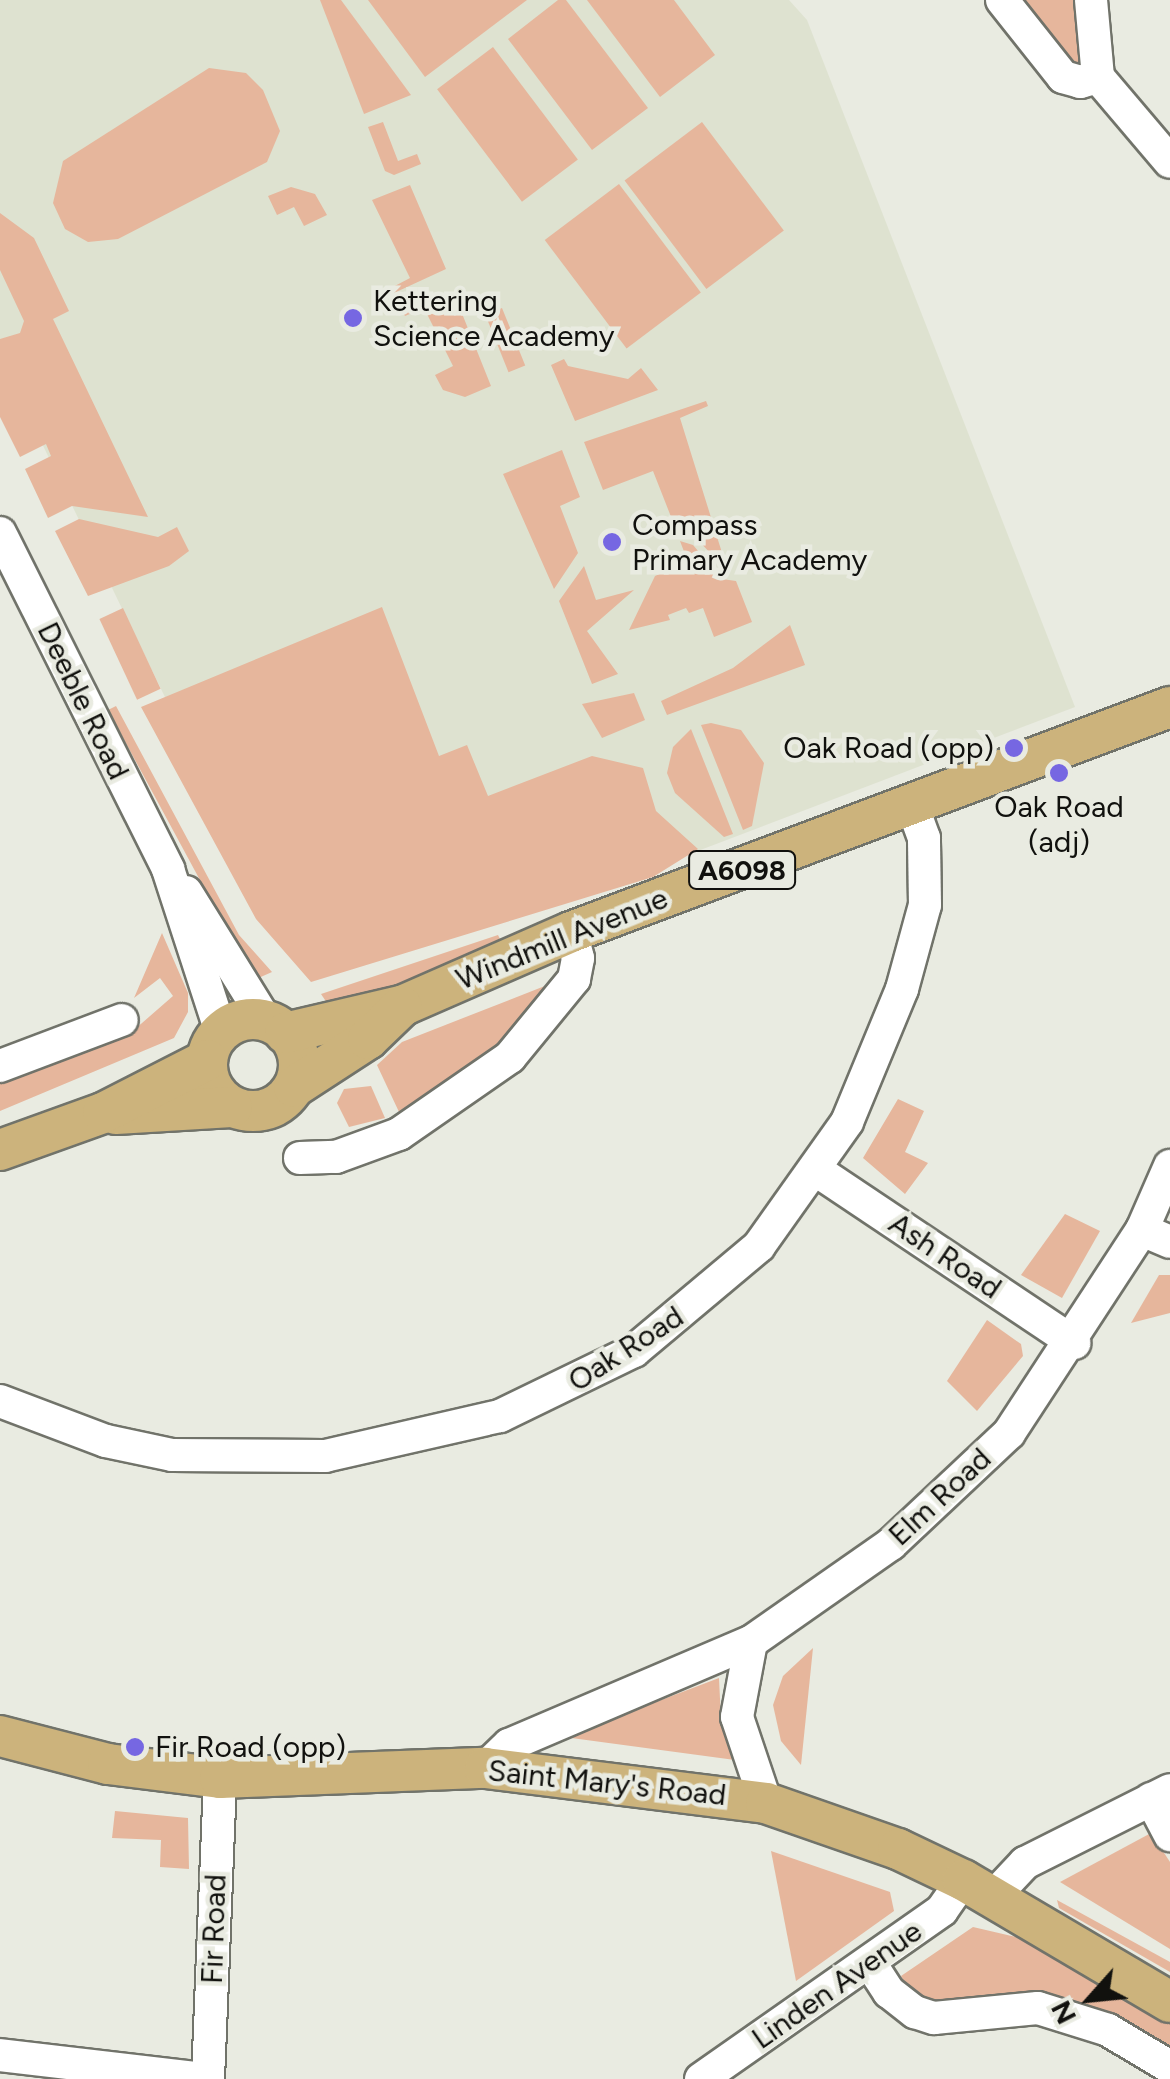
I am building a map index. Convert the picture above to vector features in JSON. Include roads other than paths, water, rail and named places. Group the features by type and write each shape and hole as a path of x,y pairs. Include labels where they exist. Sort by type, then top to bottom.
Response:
{"main road":[{"name":"Windmill Avenue","path":"276,1027 404,1004 570,932 1170,707"},
{"name":"Windmill Avenue","path":"294,1087 368,1040 404,1004"},
{"name":"A6098","path":"0,1150 102,1112 214,1046 250,1019 276,1027"},
{"path":"276,1027 298,1056 294,1087"},
{"path":"214,1046 211,1084 232,1107"},
{"name":"A6098","path":"102,1112 135,1116 232,1107 264,1111 294,1087"},
{"name":"Saint Mary's Road","path":"0,1736 108,1764 220,1778 485,1768 766,1803 898,1849 978,1889 1170,2002"}],"street":[{"path":"1002,0 1064,77 1080,82 1098,77"},
{"path":"1092,0 1098,77 1170,162"},
{"name":"Deeble Road","path":"0,532 168,869 276,1027"},
{"name":"Oak Road","path":"0,1401 106,1441 172,1455 326,1456 450,1432 552,1396 634,1351 759,1246 816,1170 876,1062 925,904 924,838 912,804"},
{"name":"Deeble Road","path":"168,869 214,1046"},
{"path":"300,1158 336,1158 400,1134 510,1057 574,979 578,958 570,932"},
{"path":"0,1066 122,1020"},
{"name":"Elm Road","path":"485,1768 509,1745 751,1642 891,1544 1009,1433 1156,1236 1170,1166"},
{"name":"Ash Road","path":"816,1170 1074,1343"},
{"path":"751,1642 736,1718 766,1803"},
{"name":"Fir Road","path":"207,2079 220,1778"},
{"path":"1160,1795 1170,1834"},
{"name":"Linden Avenue","path":"722,2073 942,1910 1160,1795"},
{"path":"870,1963 889,1992 915,2012 934,2018 1038,2008 1108,2030 1170,2067"},
{"path":"0,2054 207,2079"}],"place":[{"name":"Kettering Science Academy","path":"353,318"},
{"name":"Compass Primary Academy","path":"612,542"},
{"name":"Oak Road (opp)","path":"1014,748"},
{"name":"Oak Road (adj)","path":"1059,773"},
{"name":"Fir Road (opp)","path":"135,1747"}]}
